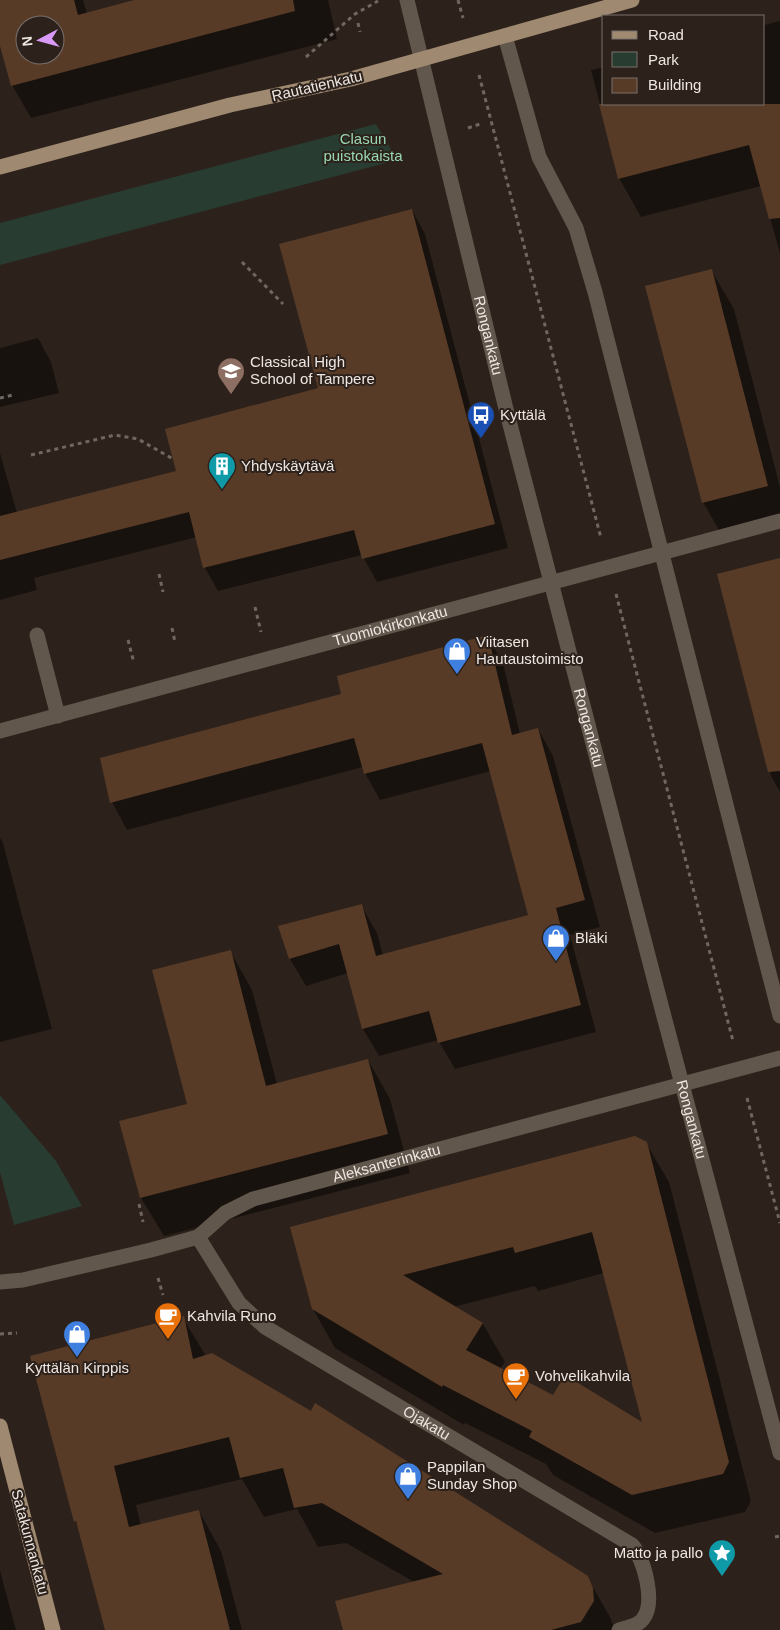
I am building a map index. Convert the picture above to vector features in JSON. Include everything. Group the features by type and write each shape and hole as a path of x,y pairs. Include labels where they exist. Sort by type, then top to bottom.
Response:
{"main road":[{"name":"Rautatienkatu","path":"0,167 230,105 351,79 632,0"},
{"name":"Satakunnankatu","path":"0,1426 53,1630"}],"street":[{"name":"Rongankatu","path":"407,0 507,413 780,1453"},
{"path":"505,36 539,157 576,228 595,292 780,1016"},
{"name":"Tuomiokirkonkatu","path":"0,731 780,521"},
{"path":"37,635 58,716"},
{"name":"Aleksanterinkatu","path":"0,1282 23,1280 198,1237 225,1213 252,1199 780,1058"},
{"name":"Ojakatu","path":"198,1237 239,1303 265,1327 632,1545 639,1556 649,1593 649,1604 644,1618 637,1624 619,1630"}],"path":[{"path":"303,60 355,14 381,0"},
{"path":"358,23 360,32"},
{"path":"484,96 780,1223"},
{"path":"242,262 284,304"},
{"path":"0,398 13,395"},
{"path":"31,455 115,435 138,439 173,459"},
{"path":"159,574 163,592"},
{"path":"172,628 175,642"},
{"path":"0,1334 17,1333"},
{"path":"775,1537 780,1536"}],"green space":[{"name":"Clasun puistokaista","path":"376,124 397,160 0,265 0,223"},
{"path":"0,1095 56,1161 82,1206 14,1225 0,1172"}],"building":[{"path":"0,0 74,0 78,15 134,0 293,0 295,11 11,86 0,46"},
{"path":"599,104 780,104 780,218 769,219 749,145 618,179"},
{"path":"412,209 495,524 362,559 354,530 203,568 189,512 0,560 0,516 176,471 165,429 318,388 279,244"},
{"path":"712,269 768,486 702,503 645,286"},
{"path":"780,558 780,771 768,772 717,574"},
{"path":"488,635 512,735 538,728 585,900 556,908 581,1005 438,1043 429,1011 362,1029 339,944 289,959 278,926 362,904 376,956 528,915 482,743 364,774 354,738 110,803 100,758 341,694 337,676"},
{"path":"231,950 266,1086 368,1059 388,1134 140,1198 119,1121 187,1104 152,970"},
{"path":"635,1136 647,1142 729,1462 723,1474 632,1495 529,1437 532,1431 443,1385 442,1387 312,1309 290,1227","holes":["592,1232 642,1422 565,1375 553,1395 466,1350 483,1323 403,1275 513,1247 515,1253"]},
{"path":"184,1316 193,1359 212,1353 311,1411 315,1403 588,1576 593,1588 594,1601 581,1622 551,1630 343,1630 335,1601 443,1574 322,1503 294,1508 283,1468 240,1478 229,1437 114,1466 129,1527 199,1510 230,1630 105,1630 30,1356"}],"place":[{"name":"Classical High School of Tampere","path":"231,395"},
{"name":"Kyttälä","path":"481,439"},
{"name":"Yhdyskäytävä","path":"222,490"},
{"name":"Viitasen Hautaustoimisto","path":"457,675"},
{"name":"Bläki","path":"556,962"},
{"name":"Kahvila Runo","path":"168,1340"},
{"name":"Kyttälän Kirppis","path":"77,1358"},
{"name":"Vohvelikahvila","path":"516,1400"},
{"name":"Pappilan Sunday Shop","path":"408,1500"},
{"name":"Matto ja pallo","path":"722,1577"}]}
